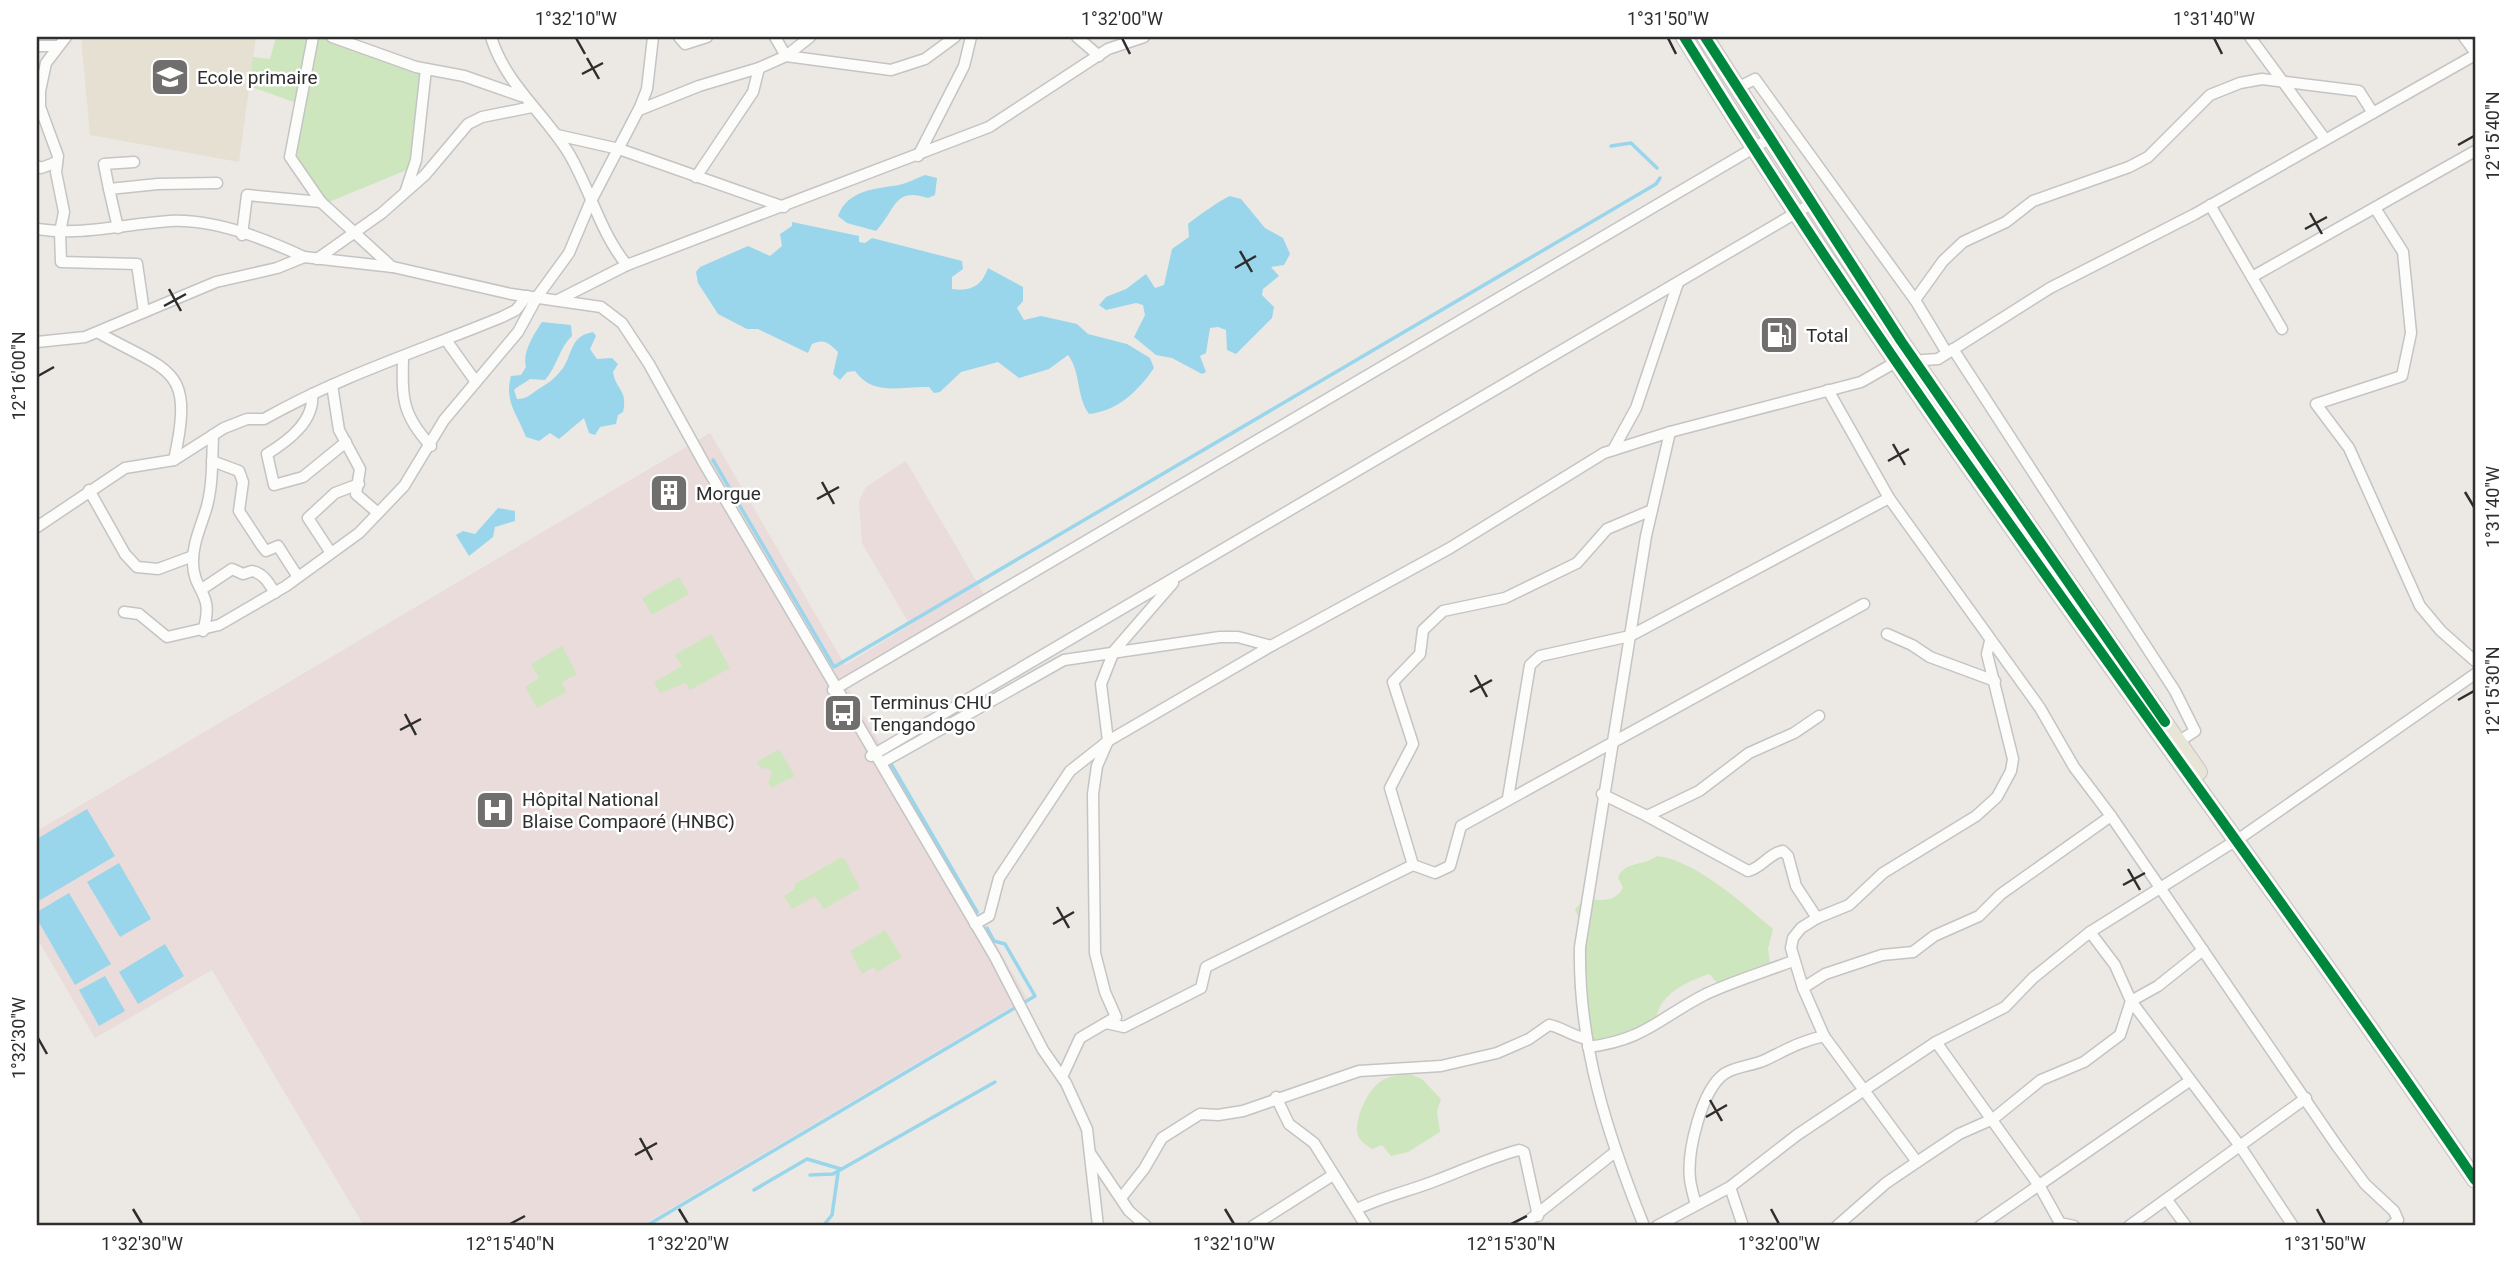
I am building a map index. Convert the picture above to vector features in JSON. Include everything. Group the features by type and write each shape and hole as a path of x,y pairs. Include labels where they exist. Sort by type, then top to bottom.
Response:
{"main road":[{"path":"1684,37 1896,362 2475,1167"},
{"path":"1705,37 1811,204 1989,472 2178,742 2240,838 2475,1180"}],"street":[{"path":"66,37 46,63 40,91 40,107 57,162 64,212 60,232 63,263 136,264 144,312"},
{"path":"313,37 290,157 321,202 393,267"},
{"path":"332,37 426,69 464,76 521,96"},
{"path":"491,37 521,96 557,135 575,166 590,203 627,265"},
{"path":"37,527 125,468 174,460 213,435 247,419 264,419 368,368 403,358 516,310 532,296 569,253 590,203 639,110 647,89 653,37"},
{"path":"679,37 685,44 707,37"},
{"path":"775,37 786,56"},
{"path":"639,110 699,86 759,68 786,56 810,37"},
{"path":"786,56 891,70 925,59 955,37"},
{"path":"918,156 964,66 971,37"},
{"path":"1077,37 1099,56"},
{"path":"558,300 627,265 989,127 1099,56 1144,37"},
{"path":"2250,37 2325,139"},
{"path":"975,924 989,916 999,878 1070,771 1108,741 1271,646 1450,548 1613,450 1670,432 1861,382 1896,362 1914,359 1927,361 1950,351 2050,288 2210,205 2475,53 2465,37"},
{"path":"37,46 57,46"},
{"path":"696,177 753,92 759,68"},
{"path":"406,191 416,160 426,69"},
{"path":"1737,88 1755,79 1950,351 2175,691 2195,731 2178,742"},
{"path":"1915,300 1943,261 1963,243 2006,222 2033,201 2129,167 2148,157 2210,95 2240,83 2262,79 2283,81 2358,91 2373,113"},
{"path":"317,259 355,233 425,175 468,124 482,117 532,107"},
{"path":"557,135 619,149 784,207"},
{"path":"835,689 1769,139"},
{"path":"2252,277 2475,151"},
{"path":"37,166 41,169 57,162"},
{"path":"118,228 104,164 134,162"},
{"path":"109,189 158,184 217,183"},
{"path":"242,234 247,195 321,202"},
{"path":"875,758 1811,204"},
{"path":"2210,205 2282,329"},
{"path":"2375,208 2403,252 2411,333 2402,376 2316,404 2349,448 2420,606 2441,631 2475,661"},
{"path":"37,229 60,232 173,221 205,224 242,234 304,257 393,267 532,296 601,307 629,332 875,758 975,924 1043,1050 1062,1077 1087,1129 1098,1226"},
{"path":"37,342 85,338 216,282 276,268 304,257"},
{"path":"1613,450 1646,381 1678,283"},
{"path":"124,612 139,614 167,637 203,631 275,593 359,533 404,486 431,446 444,420 518,332 532,296"},
{"path":"99,333 167,369 176,384 183,423 174,460"},
{"path":"446,340 477,382"},
{"path":"403,358 402,394 408,417 431,446"},
{"path":"332,385 338,423 360,469 358,498 378,513"},
{"path":"1828,390 1889,498 2040,708 2074,767 2111,816 2365,1184 2394,1211 2398,1220 2391,1226"},
{"path":"312,394 313,406 291,438 267,454 274,485 303,477 346,442"},
{"path":"1644,1226 1603,1118 1579,989 1580,947 1610,746 1652,510 1670,432"},
{"path":"203,631 209,608 192,568 192,556 208,504 213,435"},
{"path":"212,461 234,467 243,476 239,512 266,551 278,546 298,578"},
{"path":"331,553 308,518 335,494 359,484"},
{"path":"89,490 125,554 137,567 158,569 192,556"},
{"path":"1508,798 1530,665 1540,656 1630,636 1889,498"},
{"path":"1413,865 1390,788 1413,744 1393,681 1420,654 1423,630 1443,611 1504,598 1577,563 1607,529 1652,510"},
{"path":"202,589 232,569 243,574 252,571 258,573 265,577 275,593"},
{"path":"1062,1077 1080,1038 1116,1017 1105,992 1094,953 1093,794 1097,766 1108,741 1101,684 1114,651 1180,576"},
{"path":"1106,1023 1124,1027 1201,988 1206,967 1413,865 1435,873 1450,866 1461,826 1864,604"},
{"path":"1887,634 1930,657 1995,681"},
{"path":"875,758 1064,660 1220,637 1238,637 1271,646"},
{"path":"1917,1162 1880,1116 1866,1089 1824,1036 1793,961 1793,938 1817,918 1861,897 1883,873 1976,816 1997,797 2011,771 2013,759 1987,654 1990,641"},
{"path":"1657,1226 1730,1187 1797,1135 1936,1042 2004,1007 2033,978 2090,932 2240,838 2475,674"},
{"path":"1647,816 1699,791 1749,753 1794,733 1819,716"},
{"path":"1602,794 1748,871 1783,850 1788,856 1796,886 1817,918"},
{"path":"1803,988 1825,974 1882,956 1913,952 1934,936 1979,916 2029,873 2111,816"},
{"path":"2090,932 2115,965 2131,1002 2188,1082 2240,1146 2293,1226"},
{"path":"1837,1226 1886,1183 1917,1162 1959,1134 1993,1119 2041,1080 2084,1062 2120,1035 2131,1002 2158,986 2203,950"},
{"path":"1121,1198 1144,1169 1162,1138 1200,1114 1218,1115 1243,1111 1276,1097 1359,1071 1441,1066 1497,1053 1530,1039 1549,1025 1587,1043 1618,1043 1636,1036 1705,995 1793,961"},
{"path":"1696,1205 1690,1179 1691,1153 1700,1116 1716,1083 1732,1070 1755,1065 1798,1042 1824,1036"},
{"path":"1936,1042 2040,1187 2056,1224 2074,1226"},
{"path":"1980,1226 2188,1082"},
{"path":"1276,1097 1289,1124 1314,1143 1366,1226"},
{"path":"2129,1226 2306,1098"},
{"path":"1357,1209 1383,1196 1437,1180 1478,1160 1519,1150 1524,1152 1538,1216"},
{"path":"1522,1226 1538,1216 1615,1152"},
{"path":"1090,1153 1135,1217 1146,1226"},
{"path":"1253,1226 1267,1223 1333,1175"},
{"path":"1730,1187 1743,1226"},
{"path":"2167,1199 2186,1226"}],"shaded area":[{"path":"81,37 256,37 239,162 90,135"},
{"name":"Hôpital National Blaise Compaoré (HNBC)","path":"710,433 845,665 910,625 862,543 859,501 866,487 906,461 991,606 848,688 1027,998 641,1226 364,1226 212,970 95,1038 37,938 37,831"}],"green space":[{"path":"276,37 328,37 424,72 409,169 324,204 296,171 302,105 249,86 253,57 270,59"},
{"path":"679,577 689,594 652,615 642,598"},
{"path":"711,634 730,668 690,690 686,683 660,693 654,682 682,666 675,655"},
{"path":"562,646 577,674 562,682 566,692 537,708 525,687 539,678 531,664"},
{"path":"779,749 795,776 771,788 768,782 772,773 769,769 761,768 757,762"},
{"path":"1657,856 1688,866 1703,875 1734,896 1773,929 1768,949 1771,968 1719,985 1709,974 1695,979 1667,997 1654,1021 1646,1027 1632,1034 1594,1043 1586,1030 1582,1002 1574,987 1584,932 1575,909 1585,899 1607,900 1616,896 1623,888 1618,877 1625,868"},
{"path":"844,858 860,888 824,909 815,896 792,909 784,896 794,890 795,884"},
{"path":"885,930 902,957 877,972 874,967 862,974 850,951"},
{"path":"1407,1073 1422,1079 1441,1099 1437,1112 1440,1132 1408,1152 1391,1156 1382,1145 1372,1149 1365,1144 1358,1135 1357,1125 1365,1102 1374,1088 1387,1078"}],"water":[{"path":"925,175 937,178 935,195 928,198 908,195 902,198 876,231 847,223 838,216 856,195 872,189 902,184"},
{"path":"1230,196 1241,199 1265,228 1283,238 1290,254 1284,265 1271,267 1279,276 1263,289 1262,295 1274,307 1272,318 1236,354 1227,350 1226,330 1210,328 1206,353 1200,356 1206,372 1202,374 1172,358 1156,355 1134,337 1145,315 1143,305 1136,303 1106,310 1099,305 1106,297 1126,289 1146,274 1155,288 1164,285 1172,249 1189,237 1188,224"},
{"path":"792,222 859,236 859,242 865,243 872,238 962,261 963,269 952,277 952,289 975,286 983,279 988,268 1023,287 1023,301 1017,308 1024,320 1041,316 1077,324 1088,334 1127,344 1150,358 1154,368 1127,398 1109,409 1089,414 1068,355 1049,369 1019,378 998,362 961,372 940,392 934,393 929,387 879,387 862,379 855,371 847,372 840,380 833,374 838,352 829,344 820,341 812,344 808,353 758,329 747,329 718,314 698,283 696,272 700,267 748,246 770,256 782,246 780,234 792,226"},
{"path":"542,322 571,325 572,336 545,380 530,379 514,390 517,399 528,396 554,378 563,368 576,341 593,332 596,336 590,349 597,359 612,358 618,364 613,372 623,394 624,404 616,424 600,427 595,435 589,433 584,418 559,439 550,433 539,441 526,437 512,407 509,385 511,376 521,375 526,367 527,349"},
{"path":"498,508 515,511 515,521 495,527 493,537 469,556 456,535 463,531 475,534"},
{"path":"87,809 115,856 37,902 37,839"},
{"path":"119,863 151,919 120,937 87,882"},
{"path":"69,893 111,964 75,985 37,919 37,912"},
{"path":"165,944 184,976 138,1004 119,972"},
{"path":"105,976 125,1011 99,1026 79,990"}],"waterway":[{"path":"1611,146 1631,143 1657,168"},
{"path":"713,460 834,667 1656,184 1660,178"},
{"path":"891,764 977,912"},
{"path":"646,1226 1035,996 1005,944 994,941 987,928"},
{"path":"810,1175 833,1174 995,1082"},
{"path":"754,1190 807,1159 841,1169"},
{"path":"823,1226 832,1215 838,1173"}],"cycle path":[{"path":"1684,37 1873,328 2475,1180"},
{"path":"1705,37 1901,341 2165,722"}],"place":[{"name":"Ecole primaire","path":"170,77"},
{"name":"Total","path":"1779,335"},
{"name":"Morgue","path":"669,493"},
{"name":"Terminus CHU Tengandogo","path":"843,713"},
{"name":"Hôpital National Blaise Compaoré (HNBC)","path":"495,810"}]}
